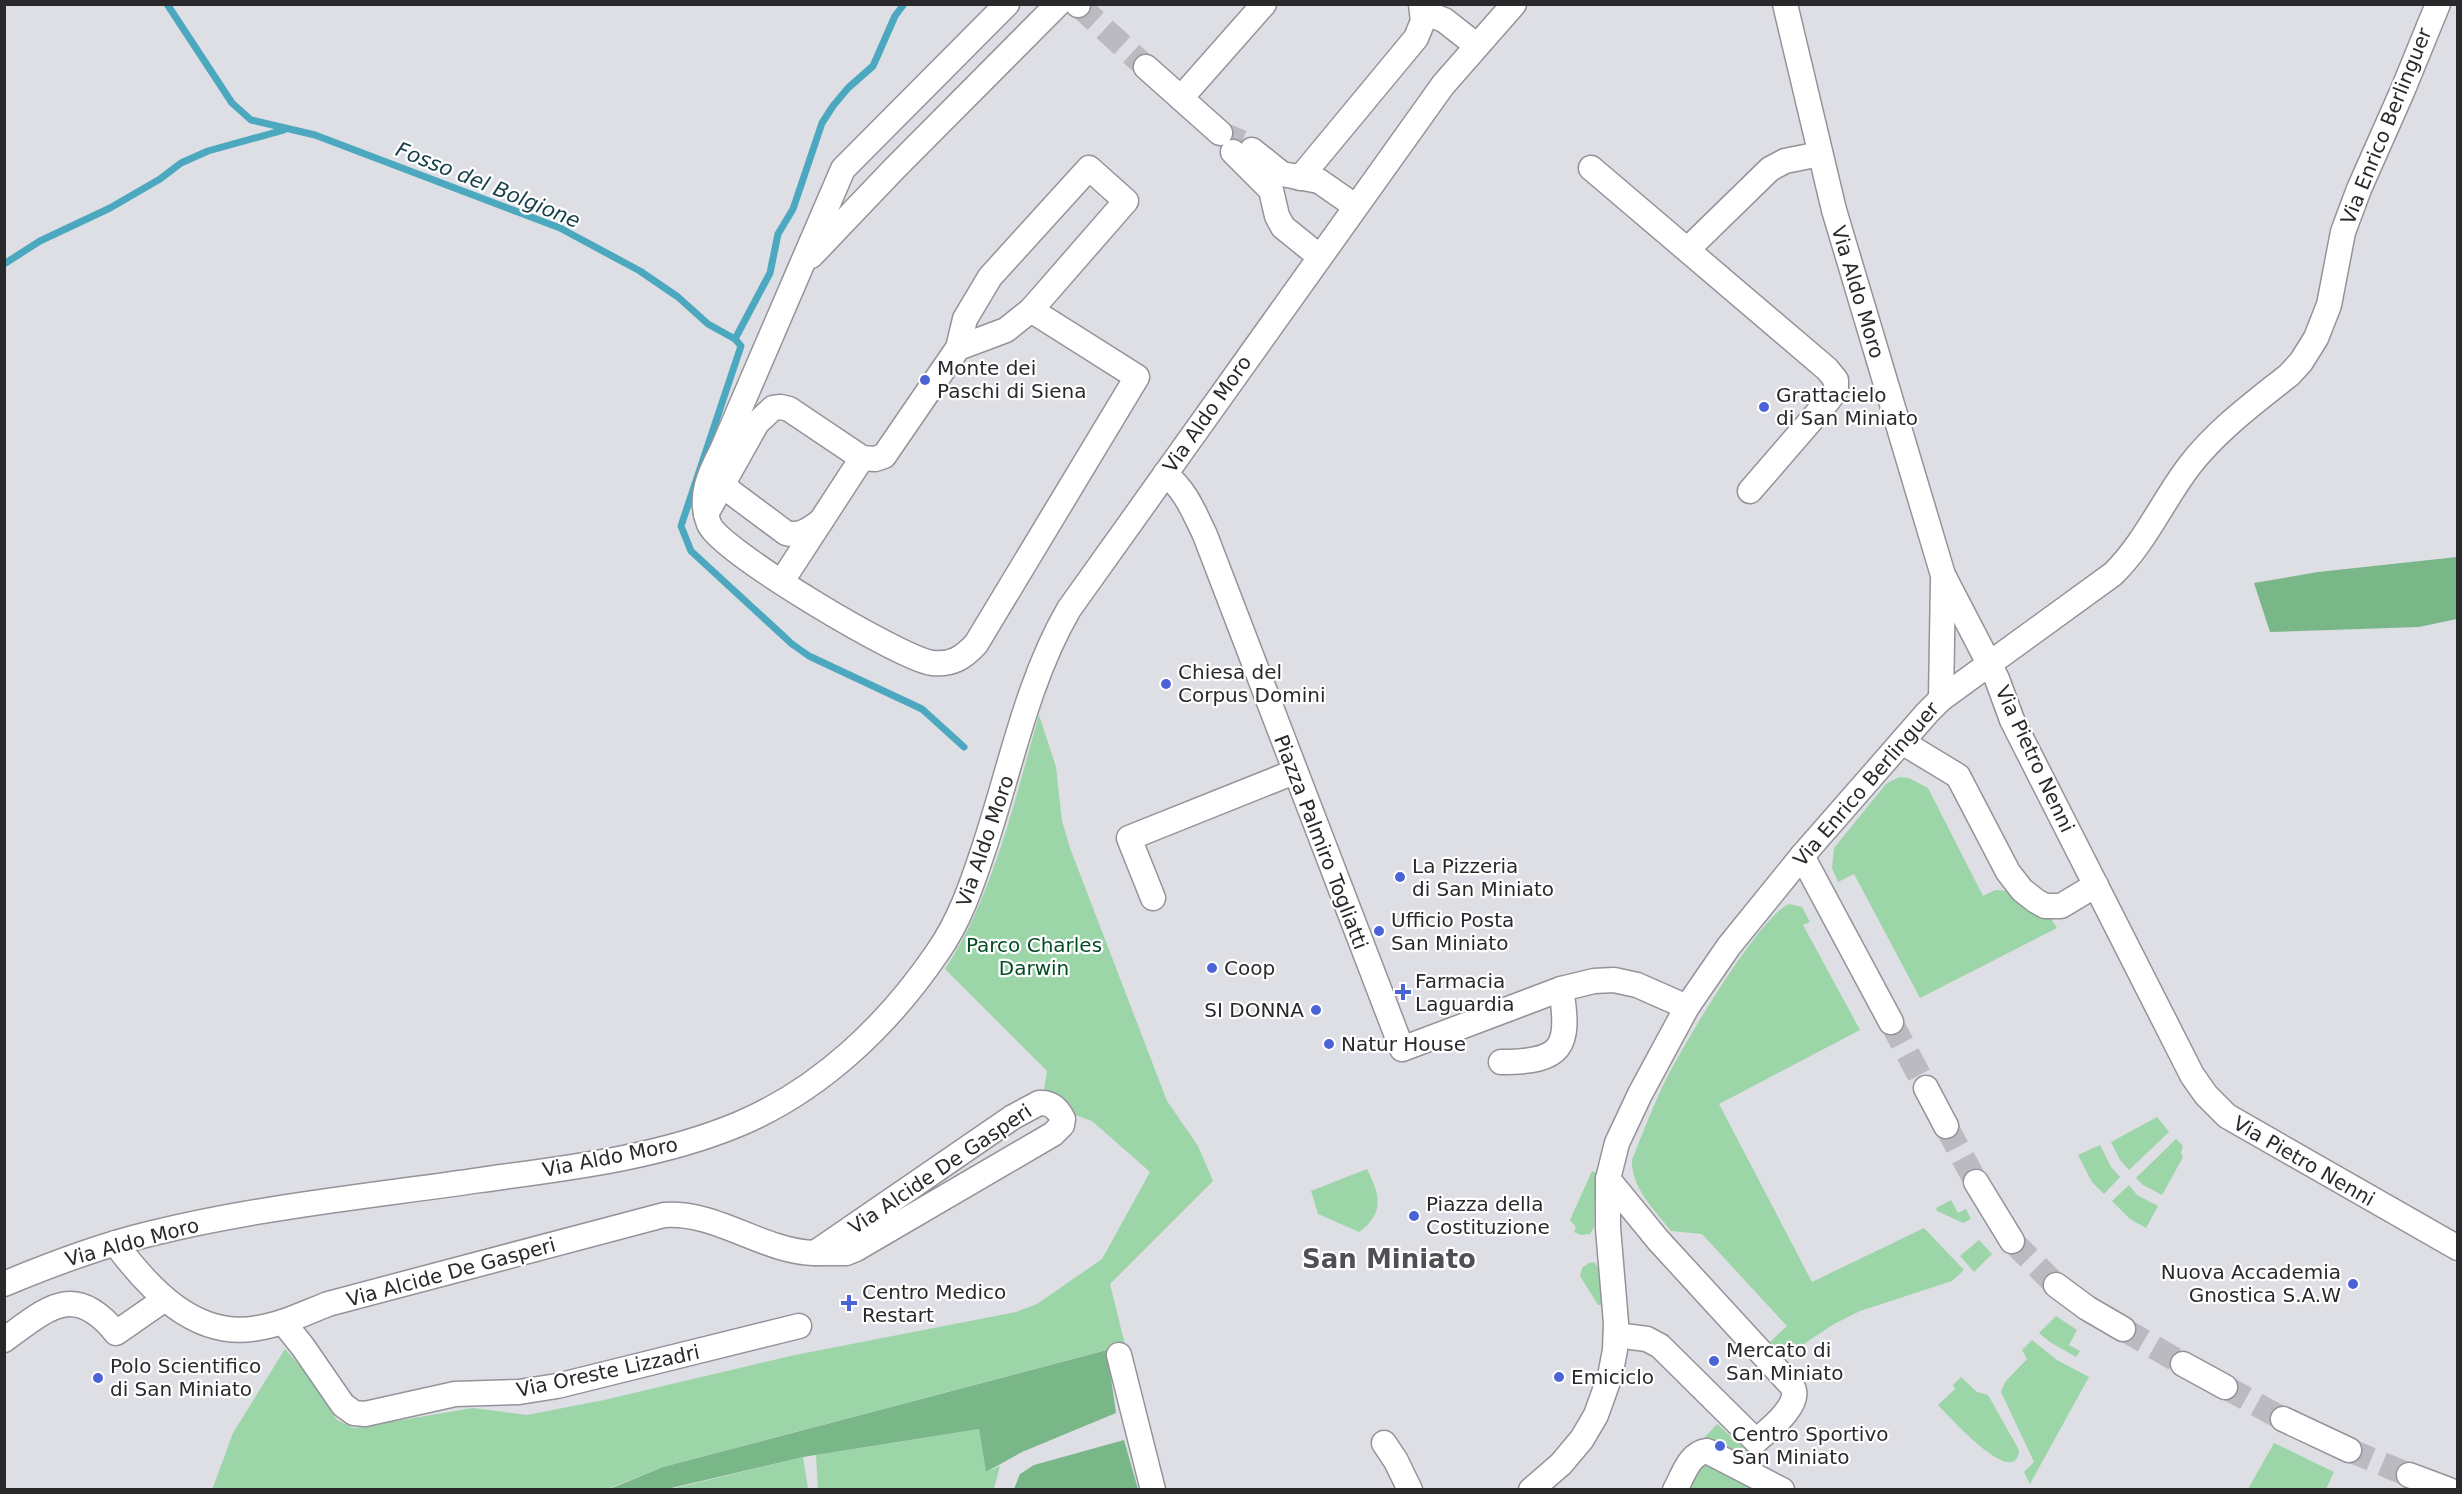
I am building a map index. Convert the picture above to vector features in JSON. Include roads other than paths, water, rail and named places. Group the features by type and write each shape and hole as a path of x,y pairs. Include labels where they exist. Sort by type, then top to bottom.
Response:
{"street":[{"path":"1007,4 843,168 722,450 708,476 706,514 715,534 859,631 913,657 931,663 947,663 966,655 983,632 1137,377 1031,310"},
{"path":"803,265 894,169 1058,4"},
{"path":"1181,98 1264,4"},
{"name":"Via Aldo Moro","path":"4,1284 115,1243 189,1225 247,1214 552,1169 667,1148 740,1124 774,1107 811,1084 844,1059 889,1014 928,967 950,933 974,877 1034,684 1049,646 1086,582 1443,85 1514,4"},
{"name":"Via Aldo Moro","path":"1785,4 1820,154 1853,276 1943,575 1989,666"},
{"name":"Via Enrico Berlinguer","path":"1531,1490 1561,1464 1592,1423 1610,1376 1616,1335 1609,1241 1608,1179 1617,1143 1687,1007 1729,946 1802,856 1941,699 2113,574 2134,550 2178,481 2204,449 2301,362 2316,338 2329,305 2343,232 2359,189 2438,4"},
{"path":"1300,178 1416,38 1421,28 1422,8 1444,20 1476,45"},
{"path":"1146,67 1232,142 1282,174 1319,181 1355,206"},
{"path":"1232,142 1271,190 1277,216 1283,227 1320,257"},
{"path":"1688,249 1770,170 1785,161 1820,154"},
{"path":"706,514 757,423 772,408 781,407 798,414 862,458 875,459 888,453 958,348 965,319 990,278 1089,168 1126,201 1031,310 1006,330 958,348"},
{"path":"1591,168 1827,369 1836,380 1836,390 1827,402 1750,491"},
{"path":"722,450 721,476 724,484 731,492 786,533 793,535 801,533 821,521"},
{"path":"782,581 862,458"},
{"name":"Piazza Palmiro Togliatti","path":"1165,474 1176,482 1183,492 1205,535 1402,1049 1561,988"},
{"name":"Via Aldo Moro","path":"1941,699 1943,575"},
{"name":"Via Pietro Nenni","path":"1989,666 1997,679 2012,720 2192,1075 2218,1109 2235,1122 2457,1248"},
{"path":"1902,742 1958,776 2008,872 2022,890 2036,902 2045,906 2061,906 2096,885"},
{"path":"1153,898 1129,838 1294,772"},
{"path":"1802,856 1891,1022"},
{"path":"1501,1062 1533,1062 1542,1060 1556,1050 1564,1029 1561,988 1594,981 1624,982 1652,990 1687,1007"},
{"path":"1926,1088 1946,1126"},
{"name":"Via Alcide De Gasperi","path":"115,1243 165,1299 194,1319 220,1328 256,1329 283,1322 328,1305 664,1215 689,1216 778,1247 815,1253 846,1253 855,1250 1053,1134 1062,1125 1061,1115 1046,1102 1024,1110 815,1253"},
{"path":"1608,1179 1658,1240 1791,1385 1796,1394 1794,1400 1782,1416 1756,1441 1660,1346 1647,1339 1616,1335"},
{"path":"1976,1182 2012,1241"},
{"path":"1609,1241 1632,1235 1658,1240"},
{"path":"2056,1285 2078,1302 2123,1329"},
{"path":"4,1340 46,1310 71,1303 81,1305 96,1313 116,1333 165,1299"},
{"name":"Via Oreste Lizzadri","path":"283,1322 343,1405 354,1413 365,1414 447,1395 519,1392 557,1386 799,1326"},
{"path":"1119,1354 1153,1490"},
{"path":"2184,1364 2225,1387"},
{"path":"2283,1419 2349,1450"},
{"path":"1384,1443 1410,1490"},
{"path":"1675,1490 1691,1460 1696,1454 1707,1451 1782,1490"},
{"path":"2409,1475 2449,1490"}],"waterway":[{"name":"Fosso del Bolgione","path":"167,4 232,103 251,120 315,135 560,228 640,271 678,297 708,324 735,339 741,346 681,526 691,551 792,644 809,656 922,709 964,747"},
{"path":"735,339 770,273 778,234 793,209 822,123 848,88 873,66 895,16 904,4"},
{"path":"4,264 40,241 110,208 160,179 181,163 208,151 284,130"}],"tunnel":[{"path":"1078,5 1146,67"},
{"path":"1220,133 1242,142"},
{"path":"1891,1022 1926,1088"},
{"path":"1946,1126 1976,1182"},
{"path":"2012,1241 2056,1285"},
{"path":"2123,1329 2183,1364"},
{"path":"2225,1387 2283,1419"},
{"path":"2349,1450 2409,1475"}],"place":[{"name":"Monte dei Paschi di Siena","path":"925,380"},
{"name":"Grattacielo di San Miniato","path":"1764,407"},
{"name":"Chiesa del Corpus Domini","path":"1166,684"},
{"name":"La Pizzeria di San Miniato","path":"1400,877"},
{"name":"Ufficio Posta San Miniato","path":"1379,931"},
{"name":"Coop","path":"1212,968"},
{"name":"Farmacia Laguardia","path":"1403,992"},
{"name":"SI DONNA","path":"1316,1010"},
{"name":"Natur House","path":"1329,1044"},
{"name":"Piazza della Costituzione","path":"1414,1216"},
{"name":"Nuova Accademia Gnostica S.A.W","path":"2353,1284"},
{"name":"Centro Medico Restart","path":"849,1303"},
{"name":"Mercato di San Miniato","path":"1714,1361"},
{"name":"Emiciclo","path":"1559,1377"},
{"name":"Polo Scientifico di San Miniato","path":"98,1378"},
{"name":"Centro Sportivo San Miniato","path":"1720,1446"}],"district":[{"name":"San Miniato","path":"1389,1259"}],"park label":[{"name":"Parco Charles Darwin","path":"1034,956"}]}
